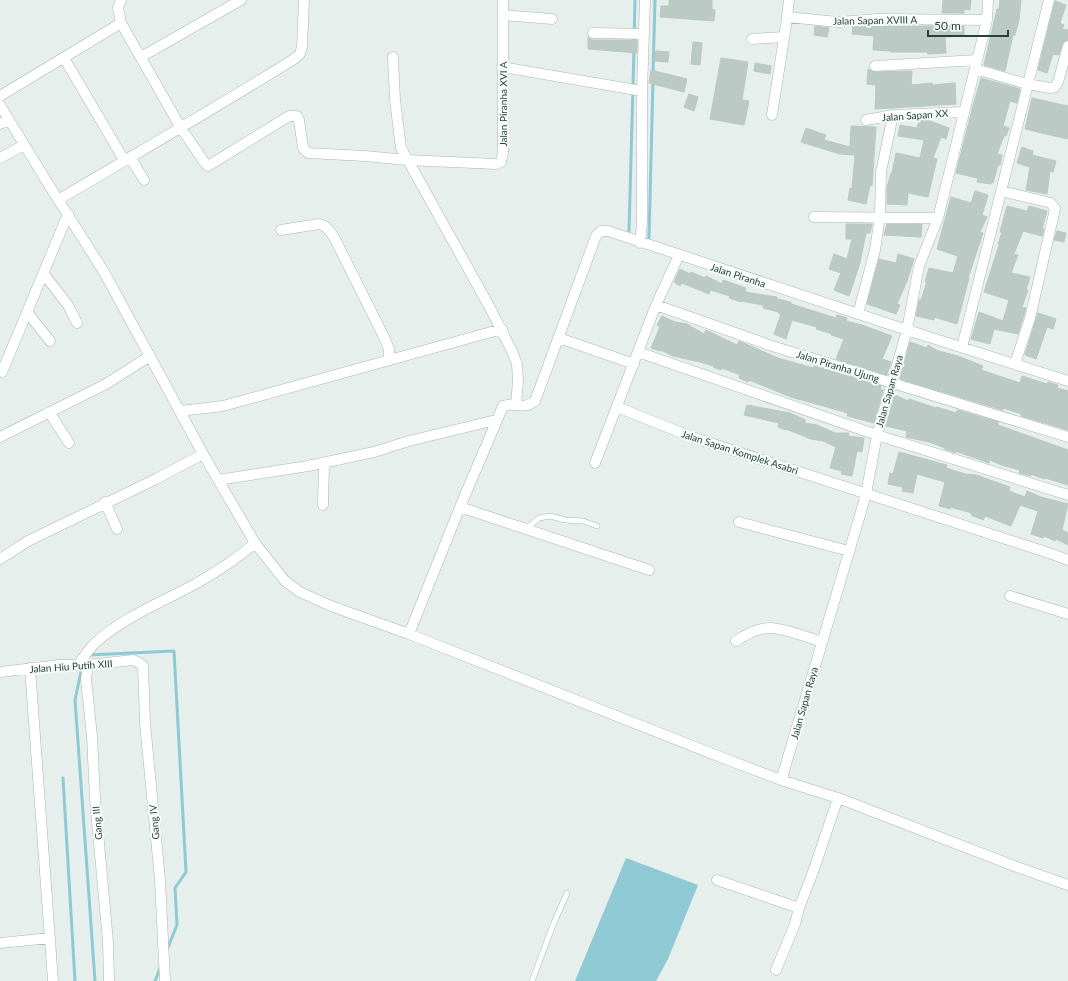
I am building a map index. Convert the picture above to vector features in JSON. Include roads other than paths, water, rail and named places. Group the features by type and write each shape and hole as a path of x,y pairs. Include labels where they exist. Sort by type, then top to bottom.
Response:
{"street":[{"path":"121,0 118,8 121,23 181,128 208,166 289,116 297,116 299,120 303,148 308,152 407,160"},
{"path":"141,57 241,0"},
{"path":"58,200 127,158 234,97 294,59 300,54 302,47 304,0"},
{"name":"Jalan Piranha XVI A","path":"407,160 496,164 501,162 503,152 503,0"},
{"path":"640,243 642,223 642,91 645,0"},
{"path":"772,114 789,0"},
{"name":"Jalan Sapan Raya","path":"784,781 783,774 866,494 877,435 907,330 919,266 938,218 987,20 988,0"},
{"path":"962,347 1049,0"},
{"path":"503,15 552,18"},
{"name":"Jalan Sapan XVIII A","path":"787,17 838,22 879,19 987,20"},
{"path":"0,96 121,23"},
{"path":"593,33 644,34"},
{"path":"752,39 784,37"},
{"path":"875,66 976,64 1027,84 1050,88 1055,87 1058,82 1068,46"},
{"path":"393,57 395,100 401,148 502,329 512,351 517,364 518,381 516,405"},
{"path":"64,58 127,158 144,180"},
{"path":"502,67 642,91"},
{"path":"0,105 5,122 24,144 104,272 218,480 256,543 285,581 300,592 331,606 410,634 728,760 784,781 838,798 1017,867 1068,885"},
{"name":"Jalan Sapan XX","path":"866,120 893,115 964,112"},
{"path":"858,314 875,250 880,216 881,172 893,115"},
{"path":"0,158 24,144"},
{"path":"1001,191 1051,203 1055,209 1030,318 1015,364"},
{"path":"2,372 68,214"},
{"path":"814,217 880,216 938,218"},
{"path":"281,230 319,224 323,224 327,227 335,239 384,337 389,349 389,360"},
{"name":"Jalan Piranha","path":"496,420 503,406 509,404 528,406 535,401 596,236 601,231 608,231 640,243 1068,381"},
{"path":"595,463 656,305 679,255"},
{"path":"43,273 68,305 77,323"},
{"name":"Jalan Piranha Ujung","path":"656,305 772,346 1068,437"},
{"path":"27,312 50,341"},
{"path":"180,411 222,406 502,329"},
{"path":"559,338 634,364"},
{"path":"638,352 877,435 1068,495"},
{"path":"0,436 106,384 150,356"},
{"name":"Jalan Sapan Komplek Asabri","path":"617,407 692,437 1068,560"},
{"path":"49,412 69,443"},
{"path":"218,480 324,463 374,452 409,441 496,420"},
{"path":"410,634 496,420"},
{"path":"0,559 28,541 204,454"},
{"path":"323,505 324,463"},
{"path":"106,502 117,529"},
{"path":"460,507 649,570"},
{"path":"739,522 849,551"},
{"path":"83,665 94,644 117,626 146,608 198,582 256,543"},
{"path":"1010,596 1068,614"},
{"path":"736,641 745,635 770,628 822,642"},
{"name":"Jalan Hiu Putih XIII","path":"0,672 59,665 83,665 133,660 141,664"},
{"name":"Gang IV","path":"141,664 143,666 145,723 160,880 165,981"},
{"name":"Gang III","path":"83,665 86,678 92,736 95,798 108,942 109,981"},
{"path":"30,668 53,981"},
{"path":"776,970 795,924 799,908 838,798"},
{"path":"717,880 799,908"},
{"path":"0,943 50,938"}],"lane":[{"path":"526,529 539,518 550,516 565,520 583,521 597,526"},
{"path":"532,981 567,893"}],"water":[{"path":"626,858 698,885 668,959 656,981 575,981"}],"waterway":[{"path":"634,43 635,0"},
{"path":"653,74 655,0"},
{"path":"629,231 634,49"},
{"path":"649,238 653,80"},
{"path":"88,655 174,651 186,872 175,888 177,925 167,950"},
{"path":"82,667 75,700 95,981"},
{"path":"63,778 75,981"},
{"path":"155,981 161,966"}]}
